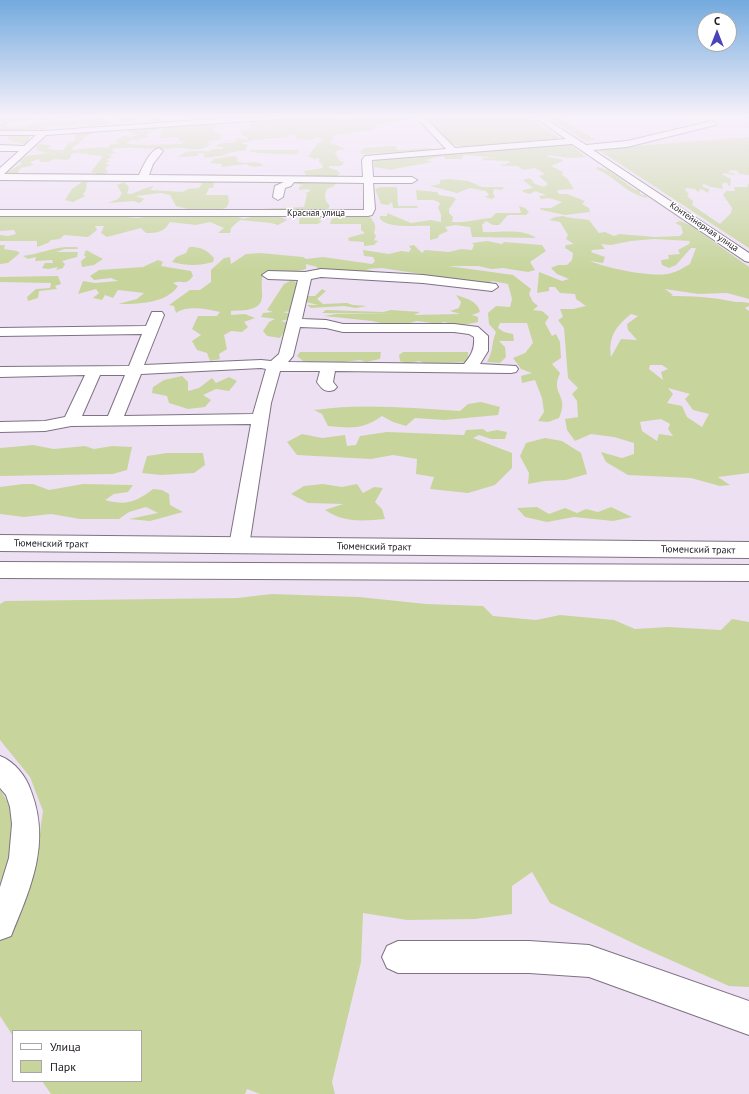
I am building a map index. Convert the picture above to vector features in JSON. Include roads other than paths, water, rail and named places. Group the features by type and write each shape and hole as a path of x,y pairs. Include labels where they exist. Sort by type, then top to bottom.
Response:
{"main road":[{"name":"Тюменский тракт","path":"0,543 749,550"},
{"path":"0,570 235,570 749,574"}],"street":[{"path":"143,178 147,168"},
{"name":"Красная улица","path":"0,213 368,212 370,209 368,168"},
{"name":"Контейнерная улица","path":"615,168 749,258"},
{"path":"53,177 61,169"},
{"path":"0,177 291,178 350,174 369,179 412,180"},
{"path":"254,190 261,178"},
{"path":"278,197 280,186 288,184 291,178"},
{"path":"268,275 305,276 321,273 415,278 492,287"},
{"path":"239,546 259,419 274,366 286,356 305,276"},
{"path":"114,421 157,315"},
{"path":"294,323 326,324 343,328 454,328 473,330 481,336 482,347 478,359 467,369"},
{"path":"0,332 151,330"},
{"path":"0,372 134,370 261,364 274,366 328,366 391,362 467,369 511,369"},
{"path":"328,366 325,382 329,387"},
{"path":"71,421 95,370"},
{"path":"0,427 45,426 71,421 230,418 259,419"},
{"path":"0,768 17,789 28,827 21,873 0,925"},
{"path":"398,957 529,957 589,961 749,1018"}]}
